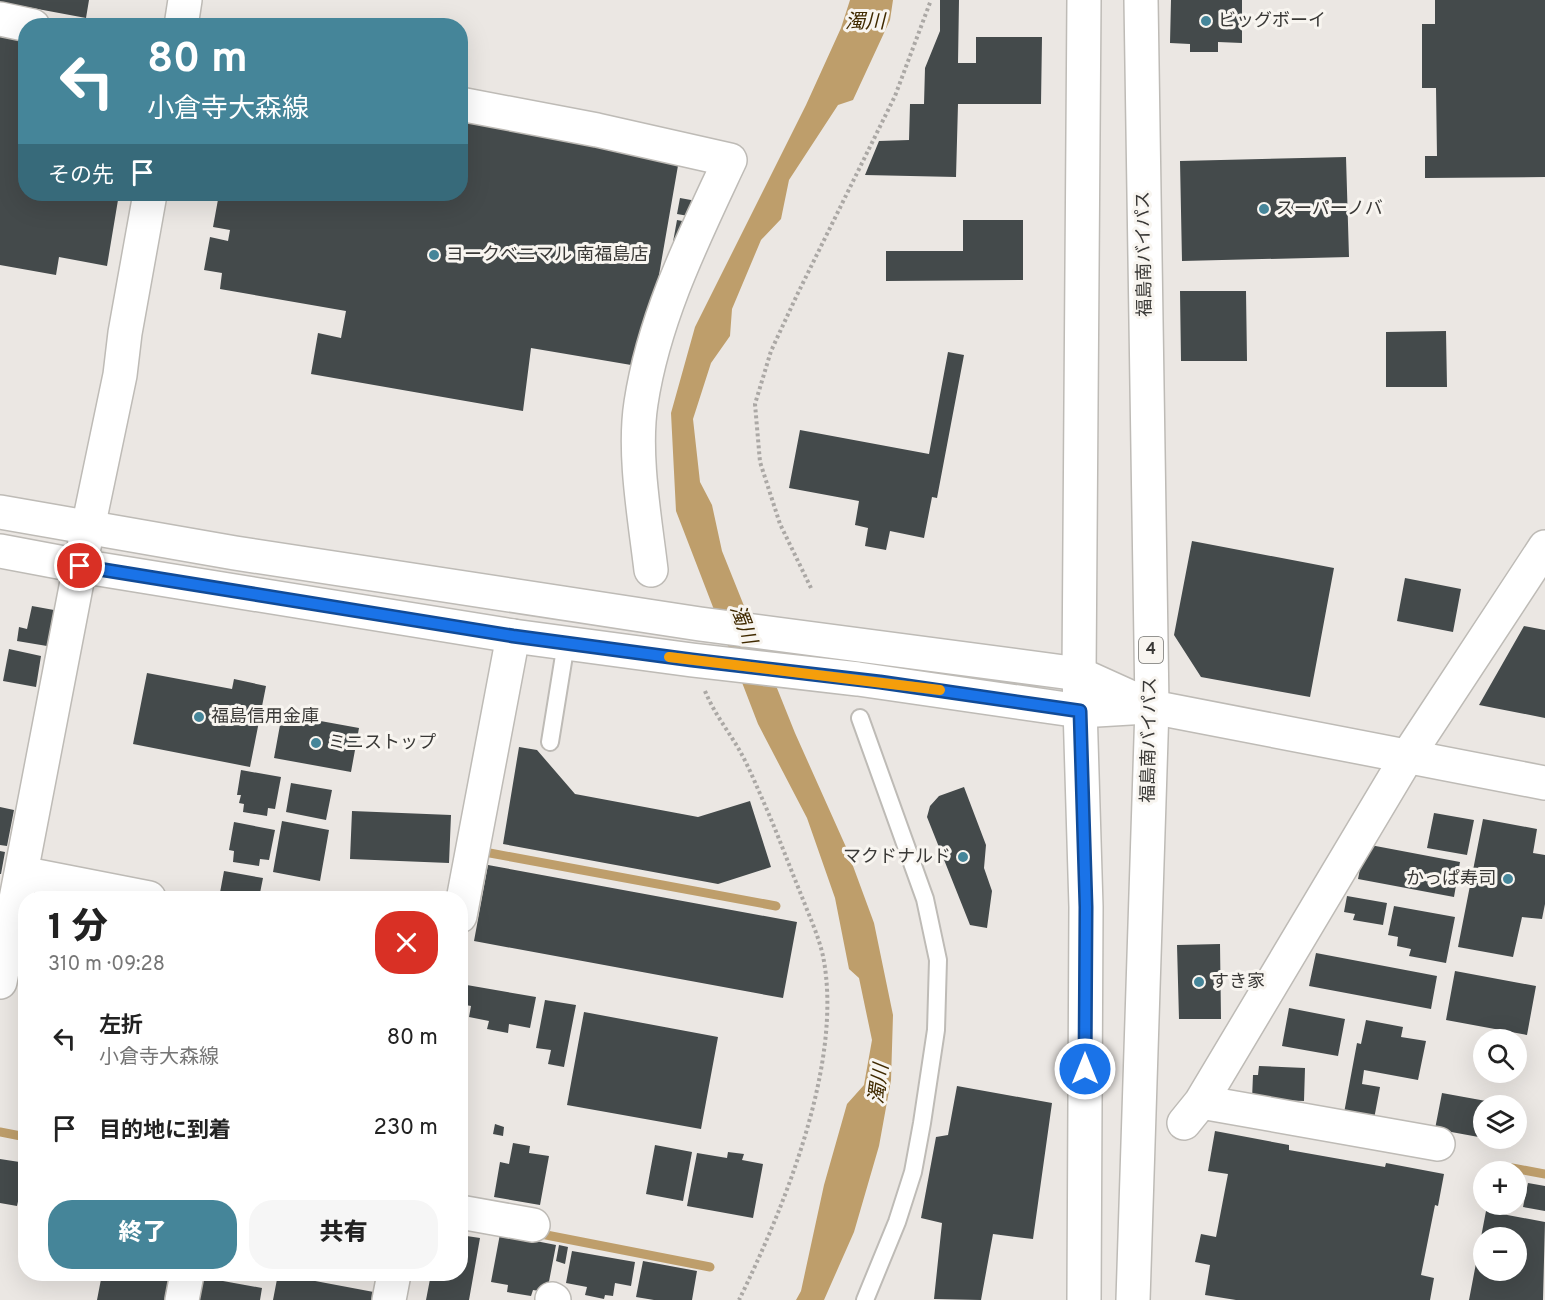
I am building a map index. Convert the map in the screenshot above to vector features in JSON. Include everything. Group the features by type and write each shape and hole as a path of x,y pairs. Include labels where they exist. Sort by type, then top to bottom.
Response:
{"main road":[{"path":"182,18 185,0"},
{"path":"1084,0 1079,674 1086,907 1084,1300"},
{"name":"福島南バイパス","path":"1133,1300 1152,707 1141,0"},
{"path":"0,19 18,23"},
{"path":"468,106 597,130 730,160 680,271 649,365 640,404 638,441 651,570"},
{"path":"0,982 12,889 120,375 125,333 149,201"},
{"path":"0,512 235,553 700,624 1079,674 1152,707 1545,783"},
{"path":"1438,1144 1193,1112 1407,757 1545,547"},
{"path":"0,551 513,636 858,679 1080,711 1152,707"},
{"path":"465,891 513,636"},
{"path":"12,889 42,891"},
{"path":"468,1213 533,1225"},
{"path":"182,1300 186,1281"},
{"path":"389,1300 393,1281"}],"lane":[{"path":"550,742 566,643"},
{"path":"860,718 925,899 939,960 936,1030 913,1172 897,1222 865,1300"}],"path":[{"path":"811,588 780,524 760,462 755,404 771,351 796,295 895,96 931,0"},
{"path":"699,660 709,701 738,748 768,812 812,923 823,955 828,992 827,1024 818,1091 777,1214 739,1300"}],"water":[{"name":"濁川","path":"850,0 893,0 890,20 853,100 838,105 789,180 781,219 761,240 732,309 730,336 711,363 693,419 700,482 712,505 722,551 795,733 846,847 874,923 893,1015 891,1080 879,1146 854,1232 824,1300 796,1300 801,1291 824,1185 847,1104 864,1085 872,1040 859,978 849,969 835,898 807,818 758,724 676,511 671,413 695,327 806,105 841,28"}],"building":[{"path":"0,0 89,0 86,18 0,2"},
{"path":"940,0 959,0 958,63 976,63 976,37 1042,37 1041,104 958,104 956,177 865,175 879,141 909,140 910,104 924,104 925,68 940,31"},
{"name":"ビッグボーイ","path":"1171,0 1242,0 1242,43 1218,42 1218,52 1190,52 1190,44 1170,43"},
{"path":"1435,0 1545,0 1545,177 1425,178 1425,156 1437,156 1436,88 1422,88 1422,24 1435,24"},
{"path":"0,34 18,37 18,201 118,201 107,266 59,257 56,275 0,265"},
{"name":"ヨークベニマル 南福島店","path":"468,117 680,154 643,367 531,348 523,411 311,374 318,333 341,338 346,311 220,289 222,273 204,270 210,237 228,241 230,230 213,227 218,201 468,201"},
{"name":"スーパーノバ","path":"1346,157 1349,257 1182,261 1180,161"},
{"path":"680,198 702,202 700,218 677,214"},
{"path":"677,220 693,223 689,245 673,242"},
{"path":"963,220 1023,220 1023,280 886,281 886,251 963,251"},
{"path":"1180,291 1246,291 1247,361 1181,361"},
{"path":"1446,331 1447,387 1386,387 1386,332"},
{"path":"948,352 964,355 937,498 932,497 924,538 890,531 886,550 865,546 868,528 855,525 859,501 789,488 800,430 929,454"},
{"path":"1192,541 1334,568 1310,697 1201,677 1174,635"},
{"path":"1405,578 1461,589 1453,632 1397,621"},
{"path":"32,606 54,610 47,646 17,641 19,627 27,629"},
{"path":"1524,626 1545,630 1545,718 1479,705"},
{"path":"9,649 41,656 36,687 3,681"},
{"name":"福島信用金庫","path":"147,673 232,689 234,679 266,686 250,767 133,744"},
{"name":"ミニストップ","path":"282,714 359,728 351,772 274,758"},
{"path":"519,747 537,750 575,794 698,817 750,801 771,867 718,884 503,844"},
{"path":"241,770 281,777 275,809 268,808 267,816 243,812 244,804 239,803 241,795 237,795"},
{"path":"291,783 332,790 326,820 286,812"},
{"name":"マクドナルド","path":"964,787 986,845 984,868 992,891 987,928 970,925 927,817 930,806 939,796"},
{"path":"0,807 14,810 7,846 0,845"},
{"path":"352,811 451,815 449,863 350,859"},
{"path":"1434,813 1474,820 1467,855 1427,848"},
{"name":"かっぱ寿司","path":"1483,819 1537,829 1533,853 1545,855 1545,904 1542,919 1522,917 1513,957 1458,947"},
{"path":"282,821 329,830 320,881 273,872"},
{"path":"234,822 275,830 269,860 260,859 259,866 233,862 234,851 229,850"},
{"path":"1365,844 1460,862 1454,897 1358,879"},
{"path":"0,851 5,852 1,874 0,874"},
{"path":"488,865 797,922 783,998 474,941"},
{"path":"224,871 263,878 260,891 220,891"},
{"path":"1347,896 1387,903 1383,925 1353,920 1355,914 1344,912"},
{"path":"1394,906 1455,917 1446,963 1409,956 1411,949 1397,946 1398,937 1388,935"},
{"name":"すき家","path":"1220,944 1221,1019 1179,1019 1177,945"},
{"path":"1316,953 1437,976 1431,1009 1309,986"},
{"path":"1455,971 1536,986 1527,1035 1527,1029 1495,1029 1446,1020"},
{"path":"468,985 536,997 530,1028 509,1024 508,1033 487,1029 489,1021 469,1017 471,1006 468,1005"},
{"path":"545,1000 576,1005 564,1067 548,1064 551,1050 536,1048"},
{"path":"1289,1008 1345,1019 1338,1056 1282,1046"},
{"path":"584,1012 718,1037 701,1129 567,1105"},
{"path":"1366,1020 1403,1027 1401,1037 1426,1041 1418,1080 1364,1070 1362,1084 1380,1087 1374,1119 1344,1113 1357,1043 1361,1044"},
{"path":"1259,1066 1305,1068 1304,1101 1252,1099 1253,1075 1258,1075"},
{"path":"957,1086 1052,1103 1033,1239 993,1234 981,1300 934,1299 942,1223 921,1218 936,1137 948,1135"},
{"path":"1442,1093 1473,1099 1473,1136 1435,1129"},
{"path":"495,1124 504,1127 503,1136 493,1134"},
{"path":"1215,1131 1289,1145 1289,1150 1385,1167 1386,1163 1444,1174 1438,1206 1435,1205 1421,1275 1434,1278 1430,1300 1236,1300 1205,1295 1210,1265 1195,1262 1201,1234 1216,1237 1228,1174 1208,1171"},
{"path":"513,1143 530,1146 529,1153 549,1156 540,1205 494,1197 500,1162 509,1164"},
{"path":"655,1145 692,1152 683,1201 646,1194"},
{"path":"728,1152 744,1154 742,1160 763,1164 753,1218 687,1206 697,1153 727,1158"},
{"path":"0,1159 18,1162 17,1206 0,1203"},
{"path":"1528,1183 1545,1186 1545,1211 1527,1208"},
{"path":"1485,1215 1507,1215 1545,1222 1543,1300 1469,1300 1473,1279 1473,1281 1527,1281 1527,1227 1483,1227"},
{"path":"500,1234 556,1245 547,1292 533,1290 531,1296 507,1292 508,1285 491,1282"},
{"path":"468,1236 480,1238 469,1300 426,1300 430,1281 468,1281"},
{"path":"559,1245 568,1247 565,1264 556,1261"},
{"path":"572,1251 635,1262 631,1286 615,1283 613,1296 605,1295 604,1299 585,1295 587,1287 566,1283"},
{"path":"643,1261 697,1271 692,1300 654,1300 636,1297"},
{"path":"101,1281 169,1281 166,1300 97,1300"},
{"path":"200,1281 223,1281 262,1288 260,1300 196,1300"},
{"path":"277,1281 315,1281 379,1293 377,1300 273,1300"}],"waterway":[{"path":"479,851 776,906"},
{"path":"0,1132 18,1135"},
{"path":"1527,1171 1545,1174"},
{"path":"536,1233 710,1267"}],"slow traffic":[{"path":"669,657 940,690"}],"place":[{"name":"ビッグボーイ","path":"1206,21"},
{"name":"スーパーノバ","path":"1264,209"},
{"name":"ヨークベニマル 南福島店","path":"434,255"},
{"name":"福島信用金庫","path":"199,717"},
{"name":"ミニストップ","path":"316,743"},
{"name":"マクドナルド","path":"963,857"},
{"name":"かっぱ寿司","path":"1508,879"},
{"name":"すき家","path":"1199,982"}],"route":[{"path":"80,566 513,636 1010,699 1080,711 1086,907 1085,1069"}]}
